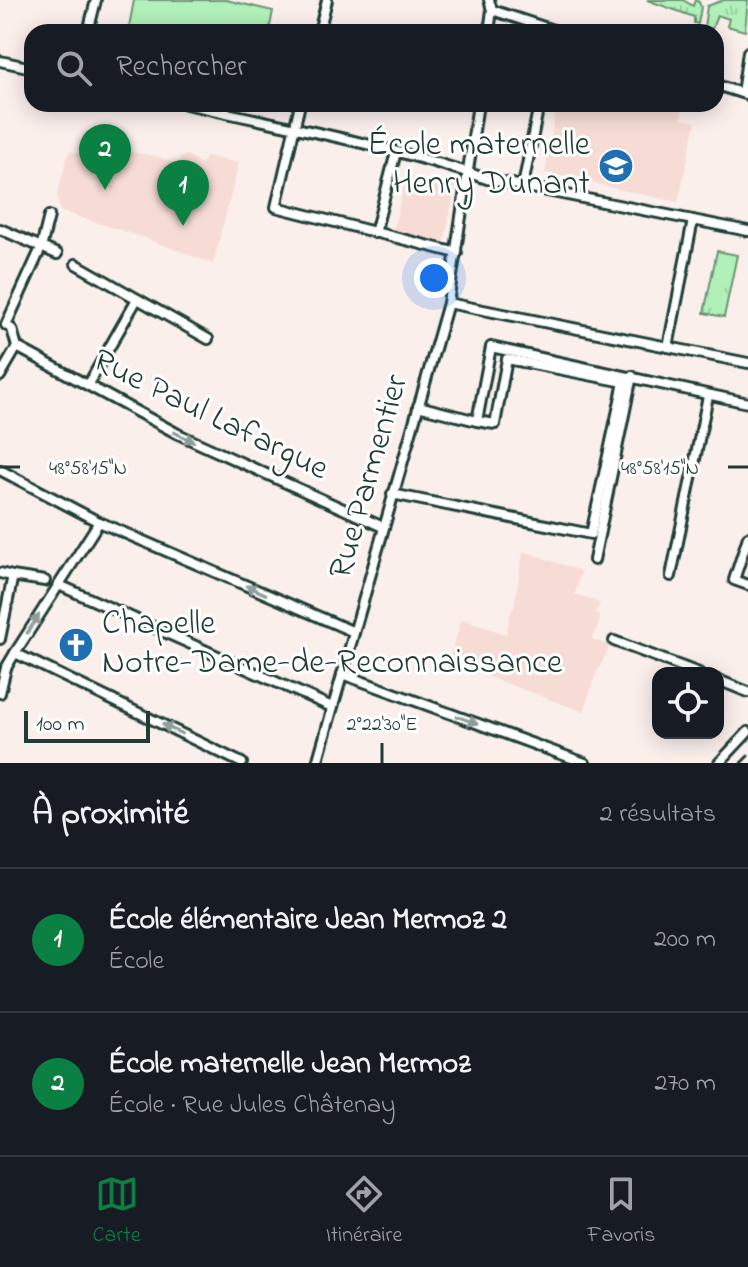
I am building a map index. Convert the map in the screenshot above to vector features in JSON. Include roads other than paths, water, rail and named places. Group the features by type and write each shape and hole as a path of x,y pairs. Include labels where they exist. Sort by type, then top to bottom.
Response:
{"street":[{"path":"90,24 96,0"},
{"path":"321,24 327,0"},
{"path":"491,5 498,0"},
{"path":"491,5 538,24"},
{"path":"724,87 745,94 748,52"},
{"path":"0,61 24,66"},
{"path":"221,112 396,152 523,186 747,231 748,220"},
{"path":"298,112 276,207 457,253"},
{"name":"Rue Parmentier","path":"317,763 449,300 477,112"},
{"path":"523,186 537,112"},
{"path":"375,233 396,152"},
{"path":"0,376 17,347 12,329 3,323 41,248 49,216"},
{"path":"668,347 693,220"},
{"path":"0,229 57,254"},
{"path":"76,264 208,339"},
{"path":"88,385 137,299"},
{"path":"449,300 748,363"},
{"name":"Rue Paul Lafargue","path":"17,347 178,434 383,527"},
{"path":"477,421 491,347 748,403"},
{"path":"418,406 495,424 507,359 628,379"},
{"path":"392,494 591,534 628,379"},
{"path":"594,560 628,379"},
{"path":"671,576 708,396"},
{"path":"0,470 99,522 354,632"},
{"path":"0,693 6,668 99,522"},
{"path":"748,537 734,580 748,585"},
{"path":"0,573 45,581"},
{"path":"0,639 12,576"},
{"path":"59,585 332,707"},
{"path":"614,641 683,667"},
{"path":"15,653 242,763"},
{"path":"342,674 585,763"},
{"path":"724,682 748,692"},
{"path":"719,763 748,732"}],"railway":[{"path":"741,763 748,756"}],"place":[{"name":"École maternelle Henry Dunant","path":"616,166"},
{"name":"École maternelle Jean Mermoz","path":"105,190"},
{"name":"École élémentaire Jean Mermoz 2","path":"183,226"},
{"name":"Chapelle Notre-Dame-de-Reconnaissance","path":"76,645"}]}
